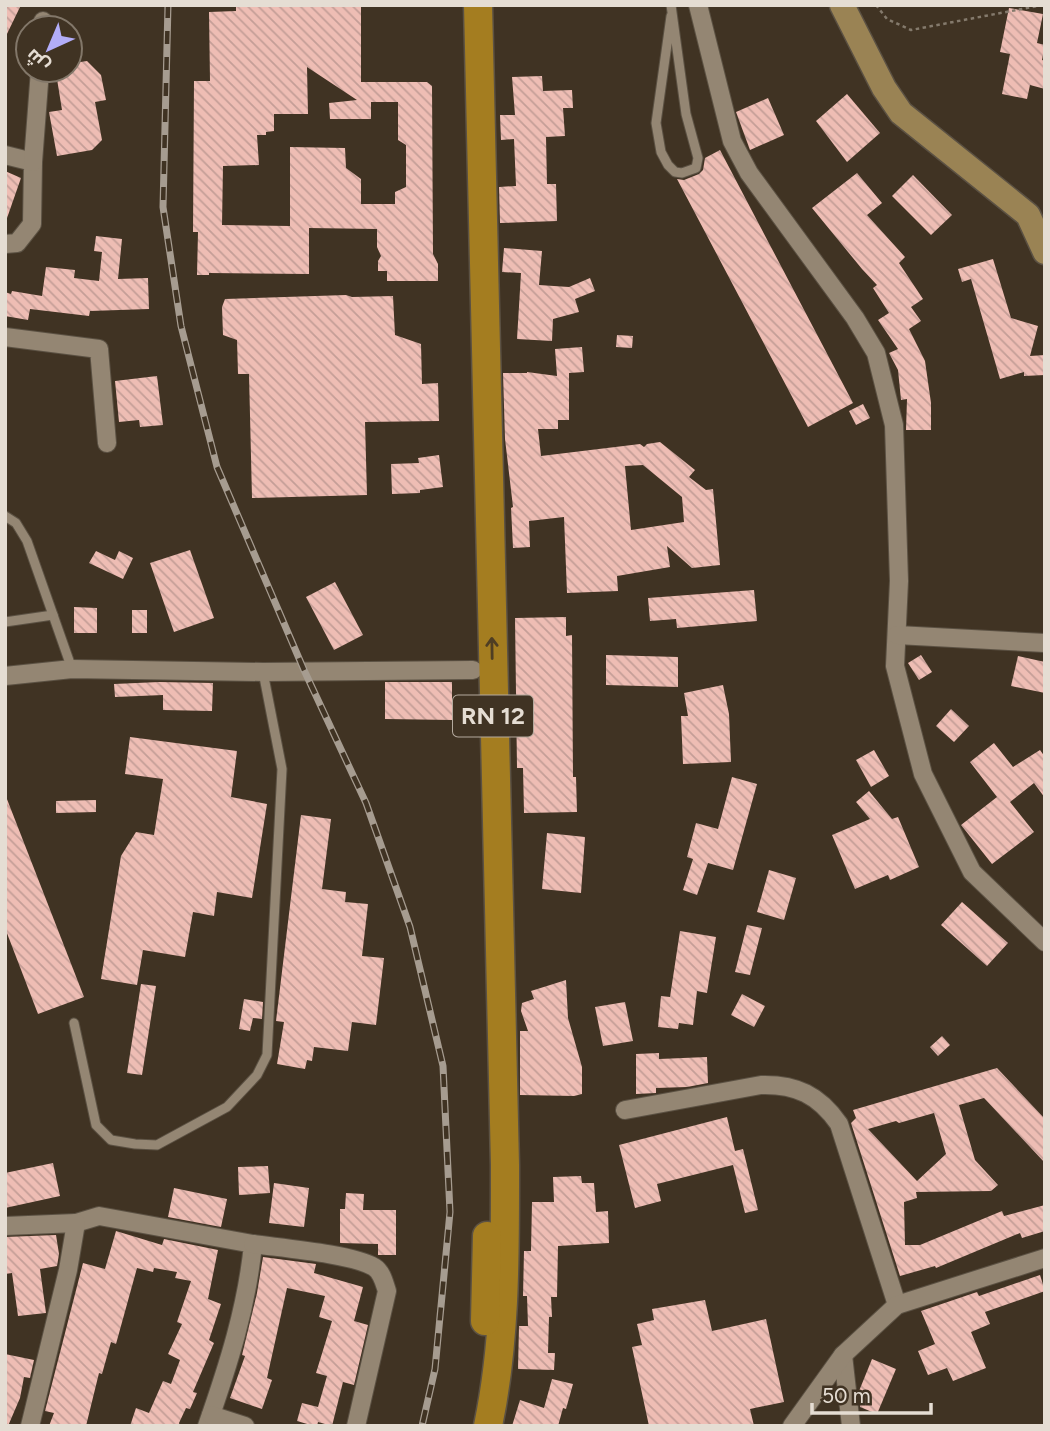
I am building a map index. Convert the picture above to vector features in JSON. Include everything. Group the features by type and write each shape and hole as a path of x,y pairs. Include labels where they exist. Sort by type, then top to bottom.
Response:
{"highway":[{"name":"RN 12","path":"461,5 470,355 473,670 491,1069 484,1369 476,1426"},
{"name":"RN 12","path":"478,5 506,1282 494,1398 488,1426"}],"main road":[{"path":"842,5 884,88 901,113 1028,215 1045,252"}],"street":[{"path":"698,5 732,141 749,173 855,318 876,353 894,425 899,581 895,666 923,774 972,872 1045,942"},
{"path":"5,244 17,243 32,224 39,84"},
{"path":"5,155 33,162"},
{"path":"5,337 99,349 107,443"},
{"path":"897,635 1045,643"},
{"path":"5,676 72,669 473,670"},
{"path":"625,1110 761,1085 779,1084 814,1096 828,1108 839,1124 897,1305"},
{"path":"5,1226 76,1223 99,1216 358,1260 376,1268 387,1291 356,1426"},
{"path":"30,1426 68,1270 76,1223"},
{"path":"245,1426 209,1420 232,1354 249,1284 253,1244"},
{"path":"792,1426 843,1355 897,1305 1045,1258"},
{"path":"843,1355 851,1426"}],"lane":[{"path":"671,10 686,114 698,158 696,168 682,173 675,172 668,165 661,152 656,123 671,10"},
{"path":"5,516 16,523 27,541 72,669"},
{"path":"5,622 53,615"},
{"path":"74,1023 96,1125 111,1140 158,1145 227,1107 257,1075 267,1055 282,769 263,671"}],"path":[{"path":"876,5 887,19 911,30 1043,5"}],"building":[{"path":"5,5 21,5 14,14 5,38"},
{"path":"236,5 361,5 361,82 427,82 432,86 433,254 438,264 438,281 387,281 387,271 378,271 381,256 377,247 377,229 309,228 309,274 197,275 198,232 193,232 194,81 210,81 209,12 236,11","holes":["307,67 357,100 329,103 330,119 371,119 371,102 398,102 398,140 406,145 406,187 395,192 395,204 361,204 361,179 346,168 345,148 290,147 290,226 222,225 223,166 259,165 257,135 274,131 274,114 308,114"]},
{"path":"1009,8 1043,14 1037,43 1045,45 1042,60 1045,61 1045,89 1030,85 1027,99 1002,94 1010,54 1000,52"},
{"path":"84,61 87,61 101,75 106,100 95,102 102,140 92,150 57,156 49,112 62,110 58,84 84,84"},
{"path":"542,76 543,91 572,90 573,108 563,108 565,136 546,137 547,184 556,184 557,221 500,223 499,187 516,186 514,139 501,140 500,115 515,115 512,77"},
{"path":"847,94 880,133 847,162 816,121"},
{"path":"768,98 784,135 750,150 736,112"},
{"path":"720,150 853,403 808,427 677,179 684,180 699,174 703,170 705,158"},
{"path":"5,171 21,178 6,221 5,221"},
{"path":"857,173 882,203 867,215 905,257 899,263 923,299 911,307 921,321 909,329 925,361 931,403 931,430 906,430 907,399 901,400 898,370 889,353 898,349 878,320 889,313 873,288 877,285 812,208"},
{"path":"913,175 952,215 931,235 892,196"},
{"path":"96,236 122,239 118,279 148,278 149,309 90,311 89,316 30,309 28,320 5,316 5,292 42,296 46,267 75,270 74,278 99,281 102,252 94,251"},
{"path":"504,248 542,251 539,285 569,287 590,278 595,291 575,299 579,312 553,319 552,341 517,339 521,273 502,272"},
{"path":"993,259 1011,318 1038,326 1030,356 1045,355 1045,375 1024,376 1024,372 1000,379 971,279 962,282 958,269"},
{"path":"393,296 395,335 421,344 422,384 438,383 439,421 365,422 367,495 252,498 249,374 238,374 237,340 223,335 222,307 225,299"},
{"path":"617,335 633,336 632,348 616,347"},
{"path":"582,347 584,372 569,373 569,420 558,420 558,429 538,429 541,456 640,444 644,447 660,442 695,470 689,477 706,490 713,489 720,565 692,568 667,546 670,567 617,576 618,591 567,593 564,517 529,521 530,547 513,548 513,507 505,439 503,373 527,372 557,376 555,349","holes":["643,465 682,497 684,522 631,530 625,466"]},
{"path":"157,376 163,425 140,427 139,420 119,422 115,381"},
{"path":"863,404 870,418 856,425 849,411"},
{"path":"439,455 443,487 420,490 420,493 392,494 391,464 419,463 418,458"},
{"path":"190,550 214,618 174,632 150,563"},
{"path":"96,551 115,560 119,551 133,558 123,579 89,563"},
{"path":"335,582 363,635 334,650 306,597"},
{"path":"754,590 757,621 677,628 676,619 650,621 648,598"},
{"path":"74,607 97,608 97,633 74,633"},
{"path":"132,610 147,610 147,633 132,633"},
{"path":"566,617 566,636 572,635 573,777 576,777 577,812 524,813 523,768 517,768 515,618"},
{"path":"606,655 678,657 678,687 606,685"},
{"path":"921,655 932,672 919,680 908,663"},
{"path":"1018,656 1045,662 1045,693 1011,686"},
{"path":"385,682 452,682 452,720 385,719"},
{"path":"213,683 212,711 163,710 163,695 115,697 114,684"},
{"path":"723,685 729,714 731,762 683,764 681,716 688,716 684,693"},
{"path":"951,709 969,726 954,742 936,726"},
{"path":"130,737 237,751 231,797 267,804 252,898 217,892 214,916 193,912 185,957 143,950 137,985 101,979 121,856 136,832 154,835 163,779 125,774"},
{"path":"994,743 1013,767 1040,750 1045,757 1045,798 1034,783 1010,802 1034,832 992,864 961,825 997,797 970,762"},
{"path":"874,750 889,776 871,787 856,760"},
{"path":"732,777 757,784 733,870 708,863 697,895 683,890 693,859 687,857 696,823 718,829"},
{"path":"869,791 892,819 898,817 919,867 890,880 888,875 855,889 832,835 870,819 856,802"},
{"path":"5,794 84,997 38,1014 5,928"},
{"path":"96,800 96,812 56,813 56,801"},
{"path":"301,815 331,819 322,889 346,892 345,902 368,904 362,956 384,958 376,1025 352,1022 348,1051 314,1047 312,1061 307,1060 305,1069 277,1064 284,1022 276,1021"},
{"path":"547,833 585,837 581,893 542,889"},
{"path":"769,870 796,878 784,920 757,912"},
{"path":"962,902 1008,943 987,966 941,925"},
{"path":"747,925 762,928 750,975 735,972"},
{"path":"680,931 716,937 707,993 697,991 693,1025 679,1023 678,1029 658,1027 661,996 670,997"},
{"path":"566,980 568,1018 582,1067 582,1094 520,1095 520,1031 528,1031 521,1011 522,1003 534,999 531,991"},
{"path":"141,984 156,986 142,1075 127,1073"},
{"path":"742,994 765,1006 754,1027 731,1015"},
{"path":"244,999 263,1002 262,1019 253,1018 250,1031 239,1029"},
{"path":"625,1002 633,1041 603,1046 595,1007"},
{"path":"942,1036 950,1045 938,1056 930,1047"},
{"path":"659,1053 659,1059 707,1057 708,1083 656,1088 656,1093 636,1094 636,1054"},
{"path":"997,1068 1045,1119 1045,1163 984,1098 959,1105 975,1160 998,1185 991,1191 916,1192 917,1198 904,1202 905,1245 920,1245 1002,1211 1004,1216 1045,1205 1045,1231 1022,1238 1020,1233 936,1268 935,1266 900,1276 851,1123 856,1118 853,1110","holes":["934,1113 946,1154 917,1181 868,1129"]},
{"path":"727,1117 735,1151 743,1149 758,1210 745,1213 733,1165 657,1184 661,1201 635,1208 619,1145"},
{"path":"53,1163 60,1196 5,1208 5,1173"},
{"path":"268,1166 270,1193 239,1195 238,1167"},
{"path":"581,1176 582,1183 594,1183 596,1212 608,1211 609,1243 558,1246 557,1297 551,1297 552,1317 549,1317 548,1353 555,1353 554,1370 518,1369 519,1326 528,1326 527,1296 523,1296 524,1251 531,1251 532,1202 554,1202 553,1177"},
{"path":"274,1183 309,1188 304,1227 269,1223"},
{"path":"174,1188 227,1199 221,1227 168,1217"},
{"path":"346,1193 364,1194 363,1210 396,1210 396,1255 378,1255 378,1244 340,1243 340,1209 345,1209"},
{"path":"116,1231 162,1245 164,1239 218,1250 208,1299 221,1304 209,1340 214,1343 193,1392 197,1393 190,1409 186,1408 180,1426 130,1426 136,1408 149,1413 163,1381 171,1384 180,1360 168,1354 182,1324 177,1322 191,1281 175,1278 177,1272 154,1268 153,1272 137,1268 116,1344 111,1342 102,1374 99,1373 86,1426 49,1426 54,1413 45,1411 83,1263 105,1269"},
{"path":"56,1235 59,1254 57,1266 40,1269 46,1313 18,1316 12,1273 5,1274 5,1237"},
{"path":"263,1257 316,1264 314,1273 363,1287 354,1321 368,1325 354,1385 343,1382 332,1426 318,1422 317,1426 314,1426 297,1421 302,1403 318,1407 327,1376 316,1373 332,1321 319,1317 325,1296 287,1288 267,1378 272,1380 262,1409 230,1398 245,1356 242,1355"},
{"path":"1040,1275 1045,1291 985,1312 990,1324 971,1332 986,1368 953,1381 947,1368 928,1375 918,1351 935,1344 921,1311 977,1292 979,1296"},
{"path":"705,1300 712,1331 766,1319 784,1402 750,1409 754,1426 649,1426 632,1347 642,1345 637,1324 654,1320 652,1309"},
{"path":"5,1354 34,1360 30,1378 24,1377 20,1398 8,1426 5,1426"},
{"path":"872,1359 896,1369 877,1414 860,1407 859,1391"},
{"path":"552,1379 573,1384 558,1426 512,1426 520,1400 544,1408"}],"railway":[{"path":"168,5 163,207 181,326 217,467 304,670 366,803 410,927 443,1066 450,1212 435,1369 422,1426"}]}
